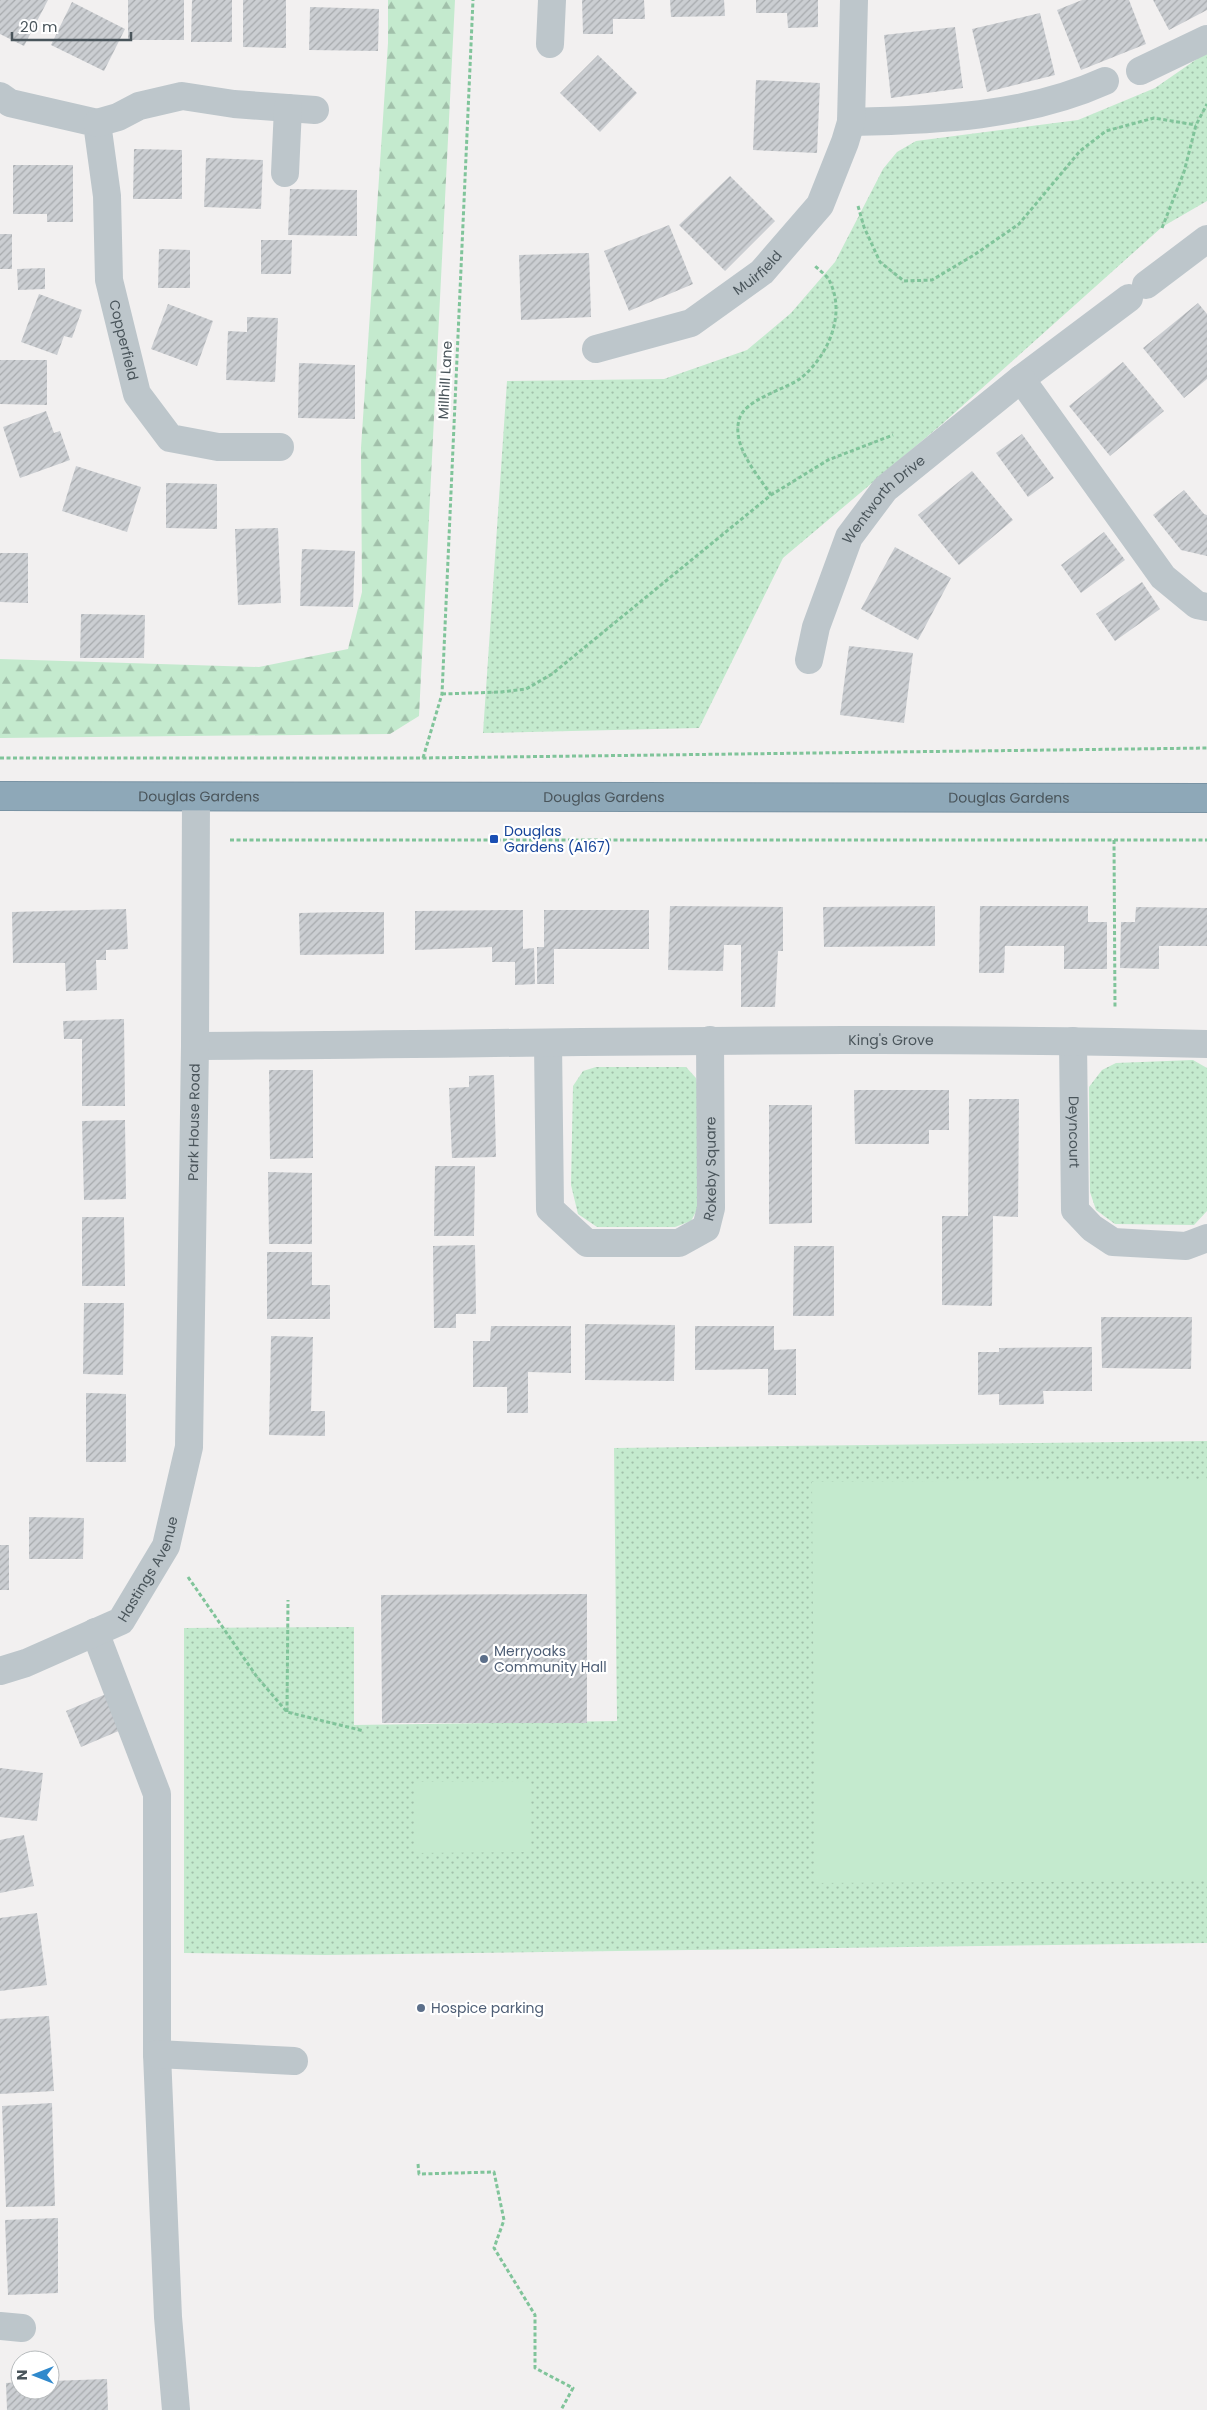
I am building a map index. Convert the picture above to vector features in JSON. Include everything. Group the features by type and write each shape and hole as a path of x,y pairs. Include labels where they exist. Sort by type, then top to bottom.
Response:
{"highway":[{"name":"Douglas Gardens","path":"0,796 1207,798"}],"street":[{"path":"550,44 552,0"},
{"name":"Muirfield","path":"596,348 691,323 762,272 820,205 851,122 854,0"},
{"path":"1140,71 1207,39"},
{"path":"851,122 929,120 978,115 1072,95 1105,81"},
{"path":"0,96 10,102 97,123 118,117 140,106 182,96 234,104 315,110"},
{"path":"285,173 288,108"},
{"name":"Copperfield","path":"97,123 106,196 108,280 137,394 170,438 218,447 280,447"},
{"name":"Wentworth Drive","path":"808,660 816,627 849,537 885,489 1020,379 1207,239"},
{"path":"1020,379 1163,577 1197,605 1207,607"},
{"name":"Park House Road","path":"189,1447 196,1046 196,797"},
{"name":"King's Grove","path":"196,1046 710,1040 1073,1041"},
{"name":"Rokeby Square","path":"548,1043 550,1209 587,1243 679,1243 706,1228 711,1208 710,1040"},
{"path":"1073,1041 1207,1044"},
{"name":"Deyncourt","path":"1073,1041 1074,1210 1092,1228 1113,1242 1186,1246 1207,1238"},
{"name":"Hastings Avenue","path":"0,1671 26,1663 121,1621 166,1546 189,1447"},
{"path":"95,1632 157,1794 157,2054 168,2318 176,2410"},
{"path":"157,2054 294,2061"}],"path":[{"name":"Millhill Lane","path":"423,758 442,694 473,0"},
{"path":"1155,234 1162,228 1184,172 1196,125 1207,104"},
{"path":"857,202 864,228 880,262 904,281 932,280 974,255 1018,224 1080,151 1106,131 1154,118 1196,125"},
{"path":"771,495 754,470 737,438 739,418 747,407 801,378 824,351 838,315 830,281 789,241"},
{"path":"442,694 501,692 526,688 552,674 771,495 828,460 891,436 899,431"},
{"path":"0,758 423,758 1207,748"},
{"path":"196,840 1207,840"},
{"path":"1114,840 1115,1042"},
{"path":"166,1546 257,1677 287,1712 364,1731"},
{"path":"287,1712 288,1600"},
{"path":"418,2164 419,2174 494,2172 504,2220 494,2248 535,2315 535,2368 573,2388 561,2410"}],"green space":[{"path":"388,0 455,0 419,716 390,734 0,738 0,659 259,667 348,649 362,592 361,448 388,43"},
{"path":"1207,52 1207,201 1162,227 942,424 783,558 699,728 483,733 507,381 664,379 747,350 791,313 835,262 883,169 897,152 916,141 1078,120 1155,88"},
{"path":"1193,1060 1207,1068 1207,1211 1194,1225 1115,1224 1096,1210 1090,1192 1089,1087 1102,1070 1116,1063"},
{"path":"596,1067 686,1067 696,1078 701,1107 699,1206 691,1221 675,1227 597,1227 578,1214 571,1185 573,1086 583,1071"},
{"path":"1207,1441 1207,1943 325,1955 184,1953 184,1628 354,1627 354,1725 617,1721 614,1448"},
{"path":"1207,1479 1207,1881 815,1883 812,1482"},
{"path":"531,1781 531,1852 415,1853 415,1782"}],"building":[{"path":"0,0 48,0 24,46 0,34"},
{"path":"128,0 184,0 184,40 128,40"},
{"path":"192,0 232,0 232,42 191,42"},
{"path":"243,0 286,0 286,48 243,47"},
{"path":"582,0 644,0 645,19 613,19 613,34 583,34"},
{"path":"670,0 724,0 725,16 671,17"},
{"path":"756,0 818,0 818,27 788,28 787,13 756,13"},
{"path":"1082,0 1129,0 1146,44 1081,70 1057,10"},
{"path":"1153,0 1207,0 1207,10 1169,30"},
{"path":"72,2 125,29 104,71 51,45"},
{"path":"310,7 379,9 378,51 309,50"},
{"path":"1040,13 1055,75 987,92 972,29"},
{"path":"955,27 963,88 891,98 884,35"},
{"path":"598,55 637,93 600,132 560,93"},
{"path":"756,80 820,83 817,153 753,150"},
{"path":"134,149 182,150 182,199 133,199"},
{"path":"206,158 263,160 261,209 204,207"},
{"path":"13,165 73,165 73,222 47,222 47,214 13,214"},
{"path":"730,176 775,221 725,271 679,225"},
{"path":"290,189 357,190 357,236 288,235"},
{"path":"669,225 693,284 629,311 604,251"},
{"path":"0,234 12,234 12,269 0,269"},
{"path":"261,240 292,240 291,274 261,274"},
{"path":"159,249 190,250 190,288 158,288"},
{"path":"589,253 591,317 521,320 519,255"},
{"path":"45,268 45,289 18,290 17,269"},
{"path":"39,294 82,310 72,338 64,336 57,355 21,342"},
{"path":"1198,303 1207,314 1207,379 1184,398 1143,348"},
{"path":"168,304 213,321 197,366 151,349"},
{"path":"247,317 278,318 275,382 226,380 228,331 247,332"},
{"path":"0,360 47,360 47,405 0,404"},
{"path":"1123,362 1164,411 1110,456 1069,406"},
{"path":"299,363 355,365 355,419 298,418"},
{"path":"46,411 54,433 60,431 70,460 20,478 3,427"},
{"path":"1022,434 1054,478 1028,497 996,453"},
{"path":"76,466 141,487 127,532 62,511"},
{"path":"972,471 1013,520 959,565 918,515"},
{"path":"166,483 217,484 217,529 166,528"},
{"path":"1184,490 1204,514 1207,515 1207,556 1181,550 1153,515"},
{"path":"278,528 281,603 238,605 235,529"},
{"path":"1104,532 1125,560 1081,593 1061,565"},
{"path":"895,547 951,578 918,640 861,609"},
{"path":"302,549 355,551 353,607 300,606"},
{"path":"0,553 28,553 28,603 0,602"},
{"path":"1142,582 1160,609 1115,641 1096,614"},
{"path":"81,614 145,615 144,658 80,658"},
{"path":"849,646 913,653 904,723 840,715"},
{"path":"670,906 783,907 783,951 778,951 775,1007 741,1007 741,945 724,945 723,971 668,970"},
{"path":"935,906 935,946 824,947 823,907"},
{"path":"980,906 1088,906 1088,922 1107,922 1107,969 1064,969 1064,946 1005,946 1004,973 979,973"},
{"path":"1136,907 1207,908 1207,946 1159,946 1159,969 1120,968 1121,922 1135,922"},
{"path":"126,909 128,949 106,950 106,960 96,960 97,990 66,991 65,963 13,963 12,912"},
{"path":"523,910 523,949 534,948 535,984 515,985 515,962 492,962 492,947 415,950 415,911"},
{"path":"544,910 649,910 649,949 554,949 554,984 537,984 537,947 544,947"},
{"path":"384,912 384,954 300,955 299,913"},
{"path":"124,1019 125,1106 82,1106 82,1039 64,1039 63,1021"},
{"path":"269,1070 313,1070 313,1158 270,1159"},
{"path":"494,1075 496,1157 452,1158 449,1088 469,1087 469,1076"},
{"path":"854,1090 949,1090 949,1130 929,1130 929,1144 855,1144"},
{"path":"969,1099 1019,1099 1018,1217 993,1216 992,1306 942,1305 942,1216 968,1216"},
{"path":"769,1105 812,1105 812,1223 769,1224"},
{"path":"125,1120 126,1199 84,1200 82,1121"},
{"path":"435,1166 475,1166 474,1236 434,1236"},
{"path":"268,1172 312,1173 312,1244 269,1244"},
{"path":"82,1217 124,1217 125,1286 82,1286"},
{"path":"475,1245 476,1314 456,1314 456,1328 434,1328 433,1246"},
{"path":"794,1246 834,1246 834,1316 793,1316"},
{"path":"267,1252 312,1252 312,1285 330,1285 330,1319 267,1319"},
{"path":"84,1303 124,1303 123,1375 83,1374"},
{"path":"1101,1317 1192,1317 1191,1369 1102,1368"},
{"path":"585,1324 675,1325 674,1381 585,1380"},
{"path":"491,1326 571,1326 571,1373 528,1372 528,1413 507,1413 507,1387 473,1387 473,1341 490,1341"},
{"path":"695,1326 774,1326 774,1350 796,1349 796,1395 768,1395 768,1369 695,1370"},
{"path":"271,1336 313,1337 311,1411 325,1411 325,1436 269,1435"},
{"path":"1092,1347 1092,1391 1043,1391 1044,1404 999,1405 999,1394 978,1395 978,1352 999,1352 999,1348"},
{"path":"86,1393 126,1394 126,1462 86,1462"},
{"path":"29,1517 84,1518 83,1559 29,1559"},
{"path":"0,1545 9,1545 9,1590 0,1590"},
{"name":"Merryoaks Community Hall","path":"587,1594 587,1723 382,1723 381,1595"},
{"path":"106,1694 121,1730 81,1747 66,1711"},
{"path":"0,1768 43,1773 37,1821 0,1817"},
{"path":"24,1835 34,1886 0,1893 0,1840"},
{"path":"37,1913 47,1985 0,1991 0,1918"},
{"path":"49,2016 54,2091 0,2094 0,2019"},
{"path":"52,2103 55,2206 6,2207 2,2106"},
{"path":"58,2218 58,2293 8,2295 5,2220"},
{"path":"107,2379 108,2410 7,2410 6,2383 10,2383 10,2400 60,2400 60,2381"}],"place":[{"name":"Douglas Gardens (A167)","path":"494,839"},
{"name":"Merryoaks Community Hall","path":"484,1659"},
{"name":"Hospice parking","path":"421,2008"}]}
